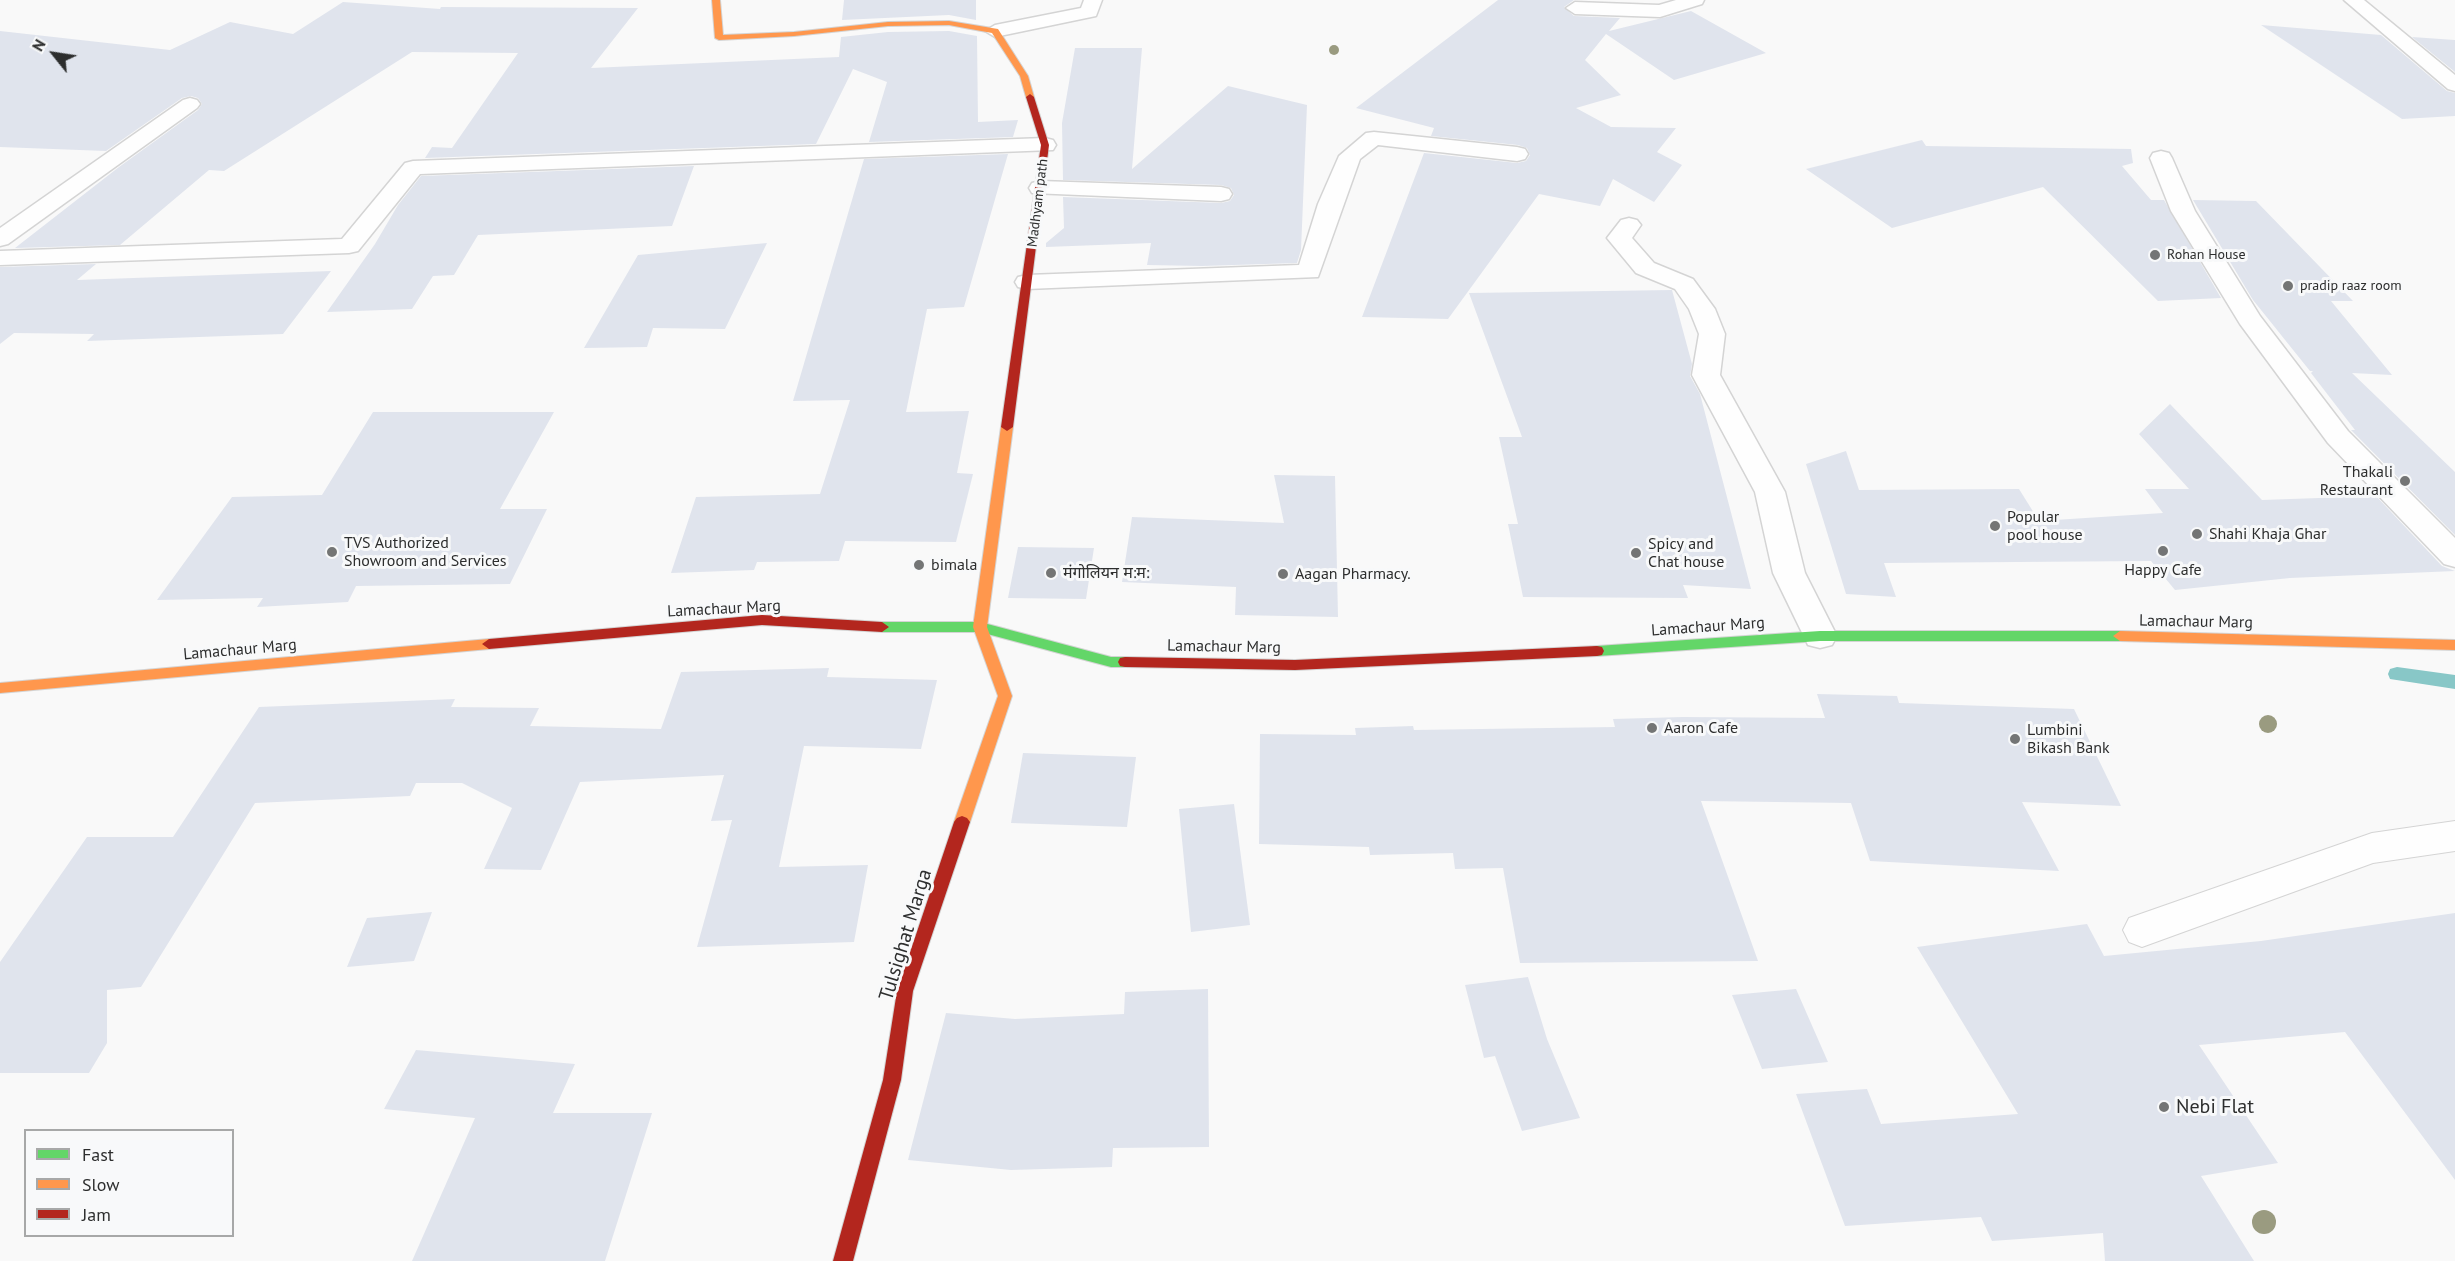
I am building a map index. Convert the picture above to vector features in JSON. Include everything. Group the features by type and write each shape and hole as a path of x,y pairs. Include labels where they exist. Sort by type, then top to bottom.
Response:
{"street":[{"path":"716,0 719,38 794,34 888,24 949,23 995,31 1089,12 1093,0"},
{"path":"1575,8 1660,11 1695,0"},
{"path":"2353,0 2455,85"},
{"name":"Madhyam path","path":"980,627 1045,145 1024,76 995,31"},
{"path":"0,239 190,104"},
{"path":"1027,282 1309,272 1330,204 1350,156 1374,138 1517,154"},
{"path":"0,258 349,246 413,168 1045,145"},
{"path":"2161,158 2183,211 2249,319 2338,437 2404,508 2455,555"},
{"path":"1040,188 1221,194"},
{"path":"1629,225 1619,238 1645,268 1684,284 1702,309 1712,334 1706,375 1770,492 1789,573 1820,636"},
{"name":"Lamachaur Marg","path":"0,688 762,620 889,627 980,627 1111,662 1295,665 1562,653 1820,636 2090,635 2455,645"},
{"name":"Tulsighat Marga","path":"843,1261 892,1080 905,991 1005,696 980,627"}],"lane":[{"path":"2142,930 2372,848 2455,836"}],"building":[{"path":"844,0 976,0 976,20 949,15 842,20"},
{"path":"1498,0 1574,0 1564,7 1574,16 1620,18 1609,31 1691,11 1766,53 1674,80 1606,34 1585,60 1621,95 1576,108 1611,127 1676,128 1657,152 1682,165 1654,202 1613,179 1600,206 1539,194 1448,319 1362,317 1424,153 1517,163 1526,161 1530,155 1527,148 1518,145 1431,136 1434,128 1356,108"},
{"path":"343,2 440,9 441,7 638,8 591,68 839,57 841,37 888,32 949,31 977,36 978,122 1018,120 1013,137 869,142 887,82 853,69 816,144 425,158 432,147 452,148 518,53 412,52 224,171 209,170 120,245 15,248 119,167 198,110 202,104 198,98 191,96 182,98 106,151 0,147 0,31 170,50 230,22 293,34"},
{"path":"2261,25 2381,35 2447,91 2455,93 2455,116 2402,119"},
{"path":"2412,37 2455,40 2455,72"},
{"path":"1075,48 1142,48 1132,169 1228,86 1307,105 1301,250 1297,263 1147,265 1151,243 1046,247 1046,243 1064,228 1063,197 1221,203 1230,201 1234,195 1231,188 1221,185 1063,180 1062,123"},
{"path":"1922,140 1926,146 2131,149 2133,163 2122,166 2151,200 2164,200 2221,298 2158,301 2043,187 1892,228 1806,169"},
{"path":"1008,154 964,307 927,309 906,412 969,411 957,473 973,474 956,542 845,541 839,561 757,562 754,570 671,573 696,497 820,494 850,400 793,401 864,159"},
{"path":"694,166 672,226 478,235 454,275 433,276 412,309 327,312 375,244 398,205 421,176"},
{"path":"2193,200 2256,201 2353,301 2331,301 2392,375 2352,373 2455,472 2455,535 2351,430 2355,430 2311,373 2313,371 2310,371 2253,300"},
{"path":"767,243 725,329 653,328 647,347 584,348 638,255"},
{"path":"96,264 77,280 331,271 283,334 87,341 94,334 14,333 0,344 0,267"},
{"path":"1672,290 1692,364 1690,376 1700,394 1751,589 1683,585 1688,598 1523,597 1508,524 1518,524 1499,437 1522,437 1469,293"},
{"path":"2170,404 2262,500 2376,496 2442,566 2455,571 2290,578 2175,590 2151,561 1884,563 1896,597 1846,594 1806,464 1846,451 1859,490 2019,489 2039,521 2163,513 2145,489 2189,489 2139,434"},
{"path":"373,412 554,412 500,509 547,509 510,584 356,586 348,602 257,607 263,598 157,600 232,497 322,495"},
{"path":"1274,475 1335,476 1338,617 1235,615 1236,587 1122,582 1132,517 1284,523"},
{"name":"मंगोलियन म:म:","path":"1018,547 1094,548 1086,599 1008,598"},
{"path":"829,668 827,677 937,680 921,749 804,746 779,867 868,865 854,942 697,947 732,820 711,821 724,775 580,782 541,870 484,869 512,808 462,783 416,783 410,796 255,803 141,987 107,990 107,1043 89,1073 0,1073 0,962 87,837 173,837 259,707 455,699 451,707 539,708 530,726 661,729 681,672"},
{"path":"1817,694 1897,696 1899,703 2074,709 2121,806 2022,802 2059,871 1870,861 1851,803 1701,801 1758,961 1520,963 1503,868 1455,869 1453,853 1370,855 1369,847 1259,844 1260,734 1356,735 1355,728 1413,726 1414,730 1615,727 1613,719 1683,717 1825,718"},
{"path":"1023,753 1136,757 1127,827 1011,823"},
{"path":"1234,804 1250,925 1191,932 1179,809"},
{"path":"432,912 414,961 347,967 367,918"},
{"path":"2455,913 2455,1180 2345,1032 2199,1045 2278,1163 2201,1176 2254,1261 2105,1261 2103,1233 1992,1241 1981,1217 1845,1226 1796,1094 1867,1089 1881,1124 2018,1114 1917,947 2087,924 2104,956 2261,941"},
{"path":"1528,977 1547,1039 1580,1118 1522,1131 1495,1056 1484,1058 1465,985"},
{"path":"1208,989 1209,1147 1113,1148 1112,1167 1011,1170 908,1160 946,1013 1015,1019 1124,1014 1125,992"},
{"path":"1796,989 1828,1062 1762,1069 1732,995"},
{"path":"416,1050 575,1064 553,1113 652,1113 605,1261 412,1261 475,1118 384,1109"}],"waterway":[{"path":"2397,674 2455,682"}],"traffic: fast":[{"path":"882,627 980,627 1111,662 1125,662"},
{"path":"1597,651 1820,636 2120,636"}],"traffic: slow":[{"path":"716,0 719,38 794,34 888,24 949,23 995,31 1024,76 1030,97"},
{"path":"962,822 1005,696 980,627 1007,427"},
{"path":"2120,636 2455,645"},
{"path":"0,688 489,644"}],"traffic: jam":[{"path":"1007,427 1045,145 1030,97"},
{"path":"489,644 762,620 882,627"},
{"path":"1125,662 1295,665 1597,651"},
{"path":"843,1261 892,1080 905,991 962,822"}],"place":[{"name":"Rohan House","path":"2155,255"},
{"name":"pradip raaz room","path":"2288,286"},
{"name":"Thakali Restaurant","path":"2405,481"},
{"name":"Popular pool house","path":"1995,526"},
{"name":"Shahi Khaja Ghar","path":"2197,534"},
{"name":"Happy Cafe","path":"2163,551"},
{"name":"TVS Authorized Showroom and Services","path":"332,552"},
{"name":"Spicy and Chat house","path":"1636,553"},
{"name":"bimala","path":"919,565"},
{"name":"मंगोलियन म:म:","path":"1051,573"},
{"name":"Aagan Pharmacy.","path":"1283,574"},
{"name":"Aaron Cafe","path":"1652,728"},
{"name":"Lumbini Bikash Bank","path":"2015,739"},
{"name":"Nebi Flat","path":"2164,1107"}]}
